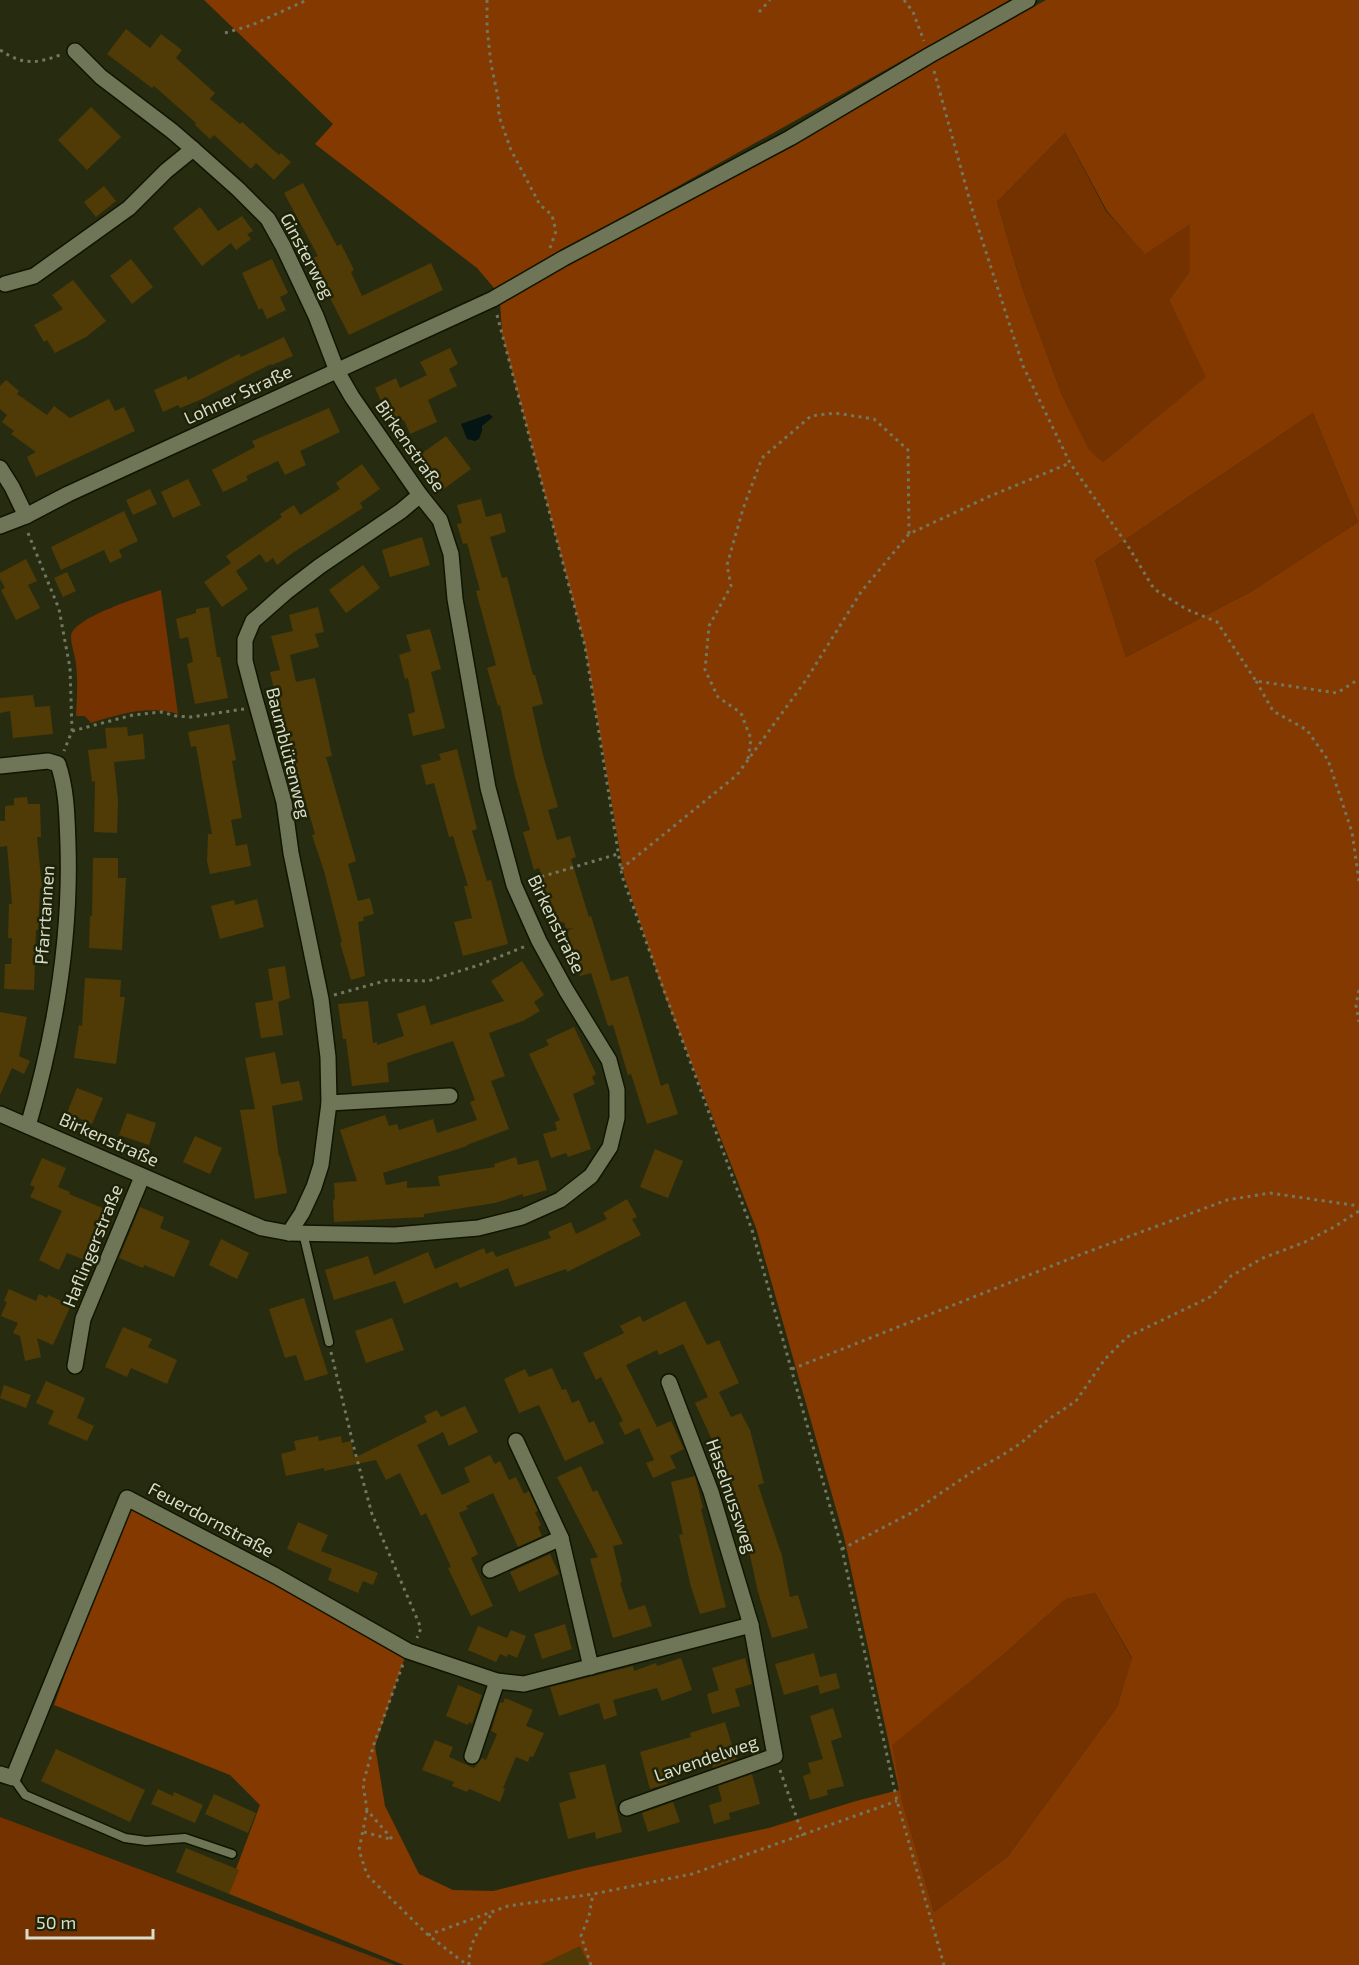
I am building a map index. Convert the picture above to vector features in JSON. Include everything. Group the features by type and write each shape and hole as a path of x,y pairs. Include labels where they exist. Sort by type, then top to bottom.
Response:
{"street":[{"name":"Lohner Straße","path":"0,526 493,299 790,138 1028,0"},
{"name":"Ginsterweg","path":"75,51 101,77 193,149 268,219 316,316 337,371"},
{"path":"5,284 34,276 43,270 129,208 166,171 193,149"},
{"name":"Birkenstraße","path":"0,1114 262,1228 296,1233 394,1235 478,1228 522,1217 560,1200 591,1176 610,1148 617,1118 617,1090 609,1060 539,941 514,885 496,819 480,746 455,599 451,554 440,520 352,397 337,371"},
{"path":"0,468 12,487 24,516"},
{"name":"Baumblütenweg","path":"296,1233 321,1165 329,1102 328,1058 321,999 291,853 284,802 245,660 245,640 253,621 286,592 401,511 420,495"},
{"path":"0,766 48,761 58,764"},
{"name":"Pfarrtannen","path":"28,1126 51,1042 67,932 69,875 67,816 63,777 58,764"},
{"path":"329,1102 450,1096"},
{"name":"Haflingerstraße","path":"75,1366 83,1319 142,1177"},
{"name":"Haselnussweg","path":"669,1382 711,1492 751,1625"},
{"path":"516,1440 561,1538 591,1667"},
{"name":"Feuerdornstraße","path":"6,1776 127,1497 276,1576 408,1651 497,1681 524,1684 751,1625"},
{"path":"490,1570 561,1538"},
{"name":"Lavendelweg","path":"627,1808 775,1756 751,1625"},
{"path":"472,1756 497,1681"}],"lane":[{"path":"296,1233 329,1342"},
{"path":"6,1776 25,1795 125,1838 146,1841 185,1838 232,1854"}],"path":[{"path":"225,33 252,25 307,0"},
{"path":"487,0 487,28 499,116 511,150 540,205 552,215 556,231 541,272"},
{"path":"759,12 770,0"},
{"path":"904,0 913,12 930,56 973,212 1023,366 1070,463 1128,546 1154,589 1186,609 1217,622 1273,711 1307,730 1328,760 1352,832 1359,880"},
{"path":"0,50 18,60 32,63 75,51"},
{"path":"493,299 585,646 621,869 665,997 752,1230 842,1549 897,1802 944,1965"},
{"path":"748,759 751,739 741,713 718,697 705,670 709,626 731,586 727,565 743,508 762,458 811,416 835,412 874,419 908,450 909,534"},
{"path":"621,869 737,775 806,680 861,592 909,534 987,497 1070,463"},
{"path":"24,516 59,609 70,668 72,731 58,764"},
{"path":"1256,681 1337,693 1359,679"},
{"path":"72,731 133,715 161,712 191,717 257,706"},
{"path":"514,885 618,854"},
{"path":"321,999 388,980 428,981 479,965 539,941"},
{"path":"1359,990 1356,1005 1359,1022"},
{"path":"792,1369 1082,1254 1227,1200 1270,1193 1359,1206"},
{"path":"842,1549 913,1512 1020,1443 1049,1419 1076,1401 1105,1359 1127,1337 1212,1296 1231,1276 1263,1258 1305,1242 1359,1211"},
{"path":"329,1342 372,1514 422,1628 408,1651 374,1744 363,1784 368,1810 360,1850 367,1875 428,1935 468,1965"},
{"path":"775,1756 802,1836"},
{"path":"428,1935 508,1906 593,1894 692,1874 897,1802"},
{"path":"364,1832 392,1839 368,1810"},
{"path":"591,1965 581,1936 589,1916 593,1894"},
{"path":"468,1965 473,1939 484,1922 496,1910"}],"shaded area":[{"path":"204,0 1010,0 495,289 477,268 315,144 333,124"},
{"path":"1046,0 1359,0 1359,1965 404,1965 227,1893 260,1805 230,1775 54,1705 128,1499 407,1651 375,1746 385,1806 419,1874 453,1890 493,1891 581,1869 769,1828 899,1790 844,1537 756,1228 665,996 624,876 585,646 502,334 500,302","holes":["1065,133 1107,211 1145,254 1190,224 1190,271 1169,300 1206,377 1103,462 1089,450 1062,395 1022,287 997,202","1313,413 1358,522 1252,591 1126,657 1095,560","1095,1593 1132,1658 1117,1707 1008,1856 934,1912 902,1800 892,1745 1004,1654 1066,1599"]},
{"path":"1065,133 1106,211 1145,253 1190,223 1190,271 1169,300 1207,377 1103,462 1089,451 1062,395 1022,287 997,202"},
{"path":"1313,413 1358,522 1252,591 1126,657 1095,560"},
{"path":"489,414 493,417 482,426 479,439 475,441 467,439 461,424"},
{"path":"161,590 178,714 156,710 145,711 123,714 91,723 85,716 76,716 77,670 71,636 75,629 110,608"},
{"path":"1095,1593 1132,1659 1117,1707 1008,1856 934,1912 902,1800 891,1745 1004,1654 1066,1599"},
{"path":"0,1817 395,1965 0,1965"}],"building":[{"path":"126,29 150,48 161,34 182,50 176,58 215,93 210,99 240,124 242,122 279,155 281,153 291,162 274,180 256,163 251,169 214,135 210,139 195,125 196,123 154,86 152,88 107,54"},
{"path":"91,107 121,137 87,170 58,140"},
{"path":"303,183 337,246 341,244 354,270 351,272 362,296 431,263 443,290 349,335 310,259 318,256 284,193"},
{"path":"104,186 116,201 96,217 84,202"},
{"path":"200,207 218,231 242,216 253,231 247,234 251,239 236,250 231,243 202,266 173,228"},
{"path":"131,259 153,287 132,304 110,276"},
{"path":"272,259 288,293 280,297 286,310 267,319 262,308 259,310 242,273"},
{"path":"73,280 106,321 86,337 55,353 47,340 44,342 34,325 63,309 52,295"},
{"path":"284,337 293,356 271,364 200,400 180,408 178,405 163,412 154,390 186,376 188,380 239,354 241,357"},
{"path":"450,348 458,364 449,369 457,386 428,400 437,422 410,434 404,420 392,425 375,388 396,378 400,388 427,375 420,362"},
{"path":"6,380 19,391 17,394 47,415 54,406 70,418 109,399 115,411 124,407 135,431 36,477 27,457 36,452 11,434 14,431 2,422 7,415 0,409 0,386"},
{"path":"329,408 340,432 300,451 306,465 285,475 278,461 246,476 248,480 223,492 212,470 255,447 252,441"},
{"path":"446,436 471,469 441,491 417,457"},
{"path":"362,464 380,489 360,503 363,508 277,565 273,558 266,563 260,554 236,571 248,589 222,607 204,582 231,563 226,556 282,517 280,514 294,505 300,515 340,489 336,483"},
{"path":"188,479 201,505 173,518 161,492"},
{"path":"150,489 157,504 133,515 126,500"},
{"path":"481,499 486,517 501,513 506,532 490,537 502,578 507,577 543,704 532,707 558,807 548,810 557,840 570,836 576,857 571,859 611,981 628,976 661,1086 668,1083 678,1114 647,1124 631,1074 628,1075 613,1025 608,1026 591,973 580,976 567,931 573,928 566,929 564,922 556,924 539,868 534,870 523,832 530,830 515,777 500,705 498,706 487,668 496,665 476,591 480,590 467,543 463,544 457,524 462,523 457,505"},
{"path":"124,511 138,541 119,550 122,557 110,563 104,550 61,570 51,547"},
{"path":"422,537 430,565 390,577 382,550"},
{"path":"26,559 37,581 28,585 40,608 16,620 1,590 5,588 0,579 0,573"},
{"path":"363,565 380,588 346,613 329,590"},
{"path":"67,572 76,591 63,597 54,578"},
{"path":"209,607 217,657 220,657 228,698 195,704 187,664 193,662 188,637 180,639 176,619 196,613 196,609"},
{"path":"318,607 324,632 315,634 319,647 290,655 296,682 315,678 332,756 326,757 356,861 348,864 358,901 370,898 374,914 363,917 364,921 358,922 365,976 351,980 324,871 312,835 315,834 295,765 292,765 270,672 280,670 271,636 293,631 289,615"},
{"path":"430,629 441,669 431,672 445,728 413,736 408,714 415,712 408,678 405,679 399,655 411,651 406,635"},
{"path":"33,695 35,707 50,706 53,734 13,738 10,711 0,713 0,698"},
{"path":"229,724 236,760 232,761 242,818 231,820 236,846 247,844 251,866 210,874 207,861 208,834 212,834 196,746 191,747 188,732"},
{"path":"127,727 128,736 143,734 145,759 114,762 118,801 117,833 94,832 95,781 92,782 88,750 107,748 105,728"},
{"path":"457,749 477,829 472,831 487,881 491,880 508,944 463,956 454,922 472,918 464,886 468,886 453,836 449,837 434,783 426,785 421,765 441,760 439,754"},
{"path":"27,797 28,804 40,804 41,837 37,837 42,888 40,888 38,930 36,930 34,990 4,989 5,964 11,964 12,938 8,938 9,904 12,904 7,846 0,847 0,821 5,821 5,806 14,805 14,798"},
{"path":"93,858 118,858 118,878 126,878 122,950 89,948"},
{"path":"257,899 264,927 220,939 211,906 234,900 235,905"},
{"path":"522,961 544,995 534,1002 540,1011 523,1021 489,1033 505,1076 491,1081 509,1129 467,1146 383,1173 386,1185 407,1181 407,1188 440,1186 438,1176 495,1167 494,1164 516,1157 518,1165 538,1160 547,1190 523,1197 523,1194 495,1203 424,1214 424,1217 334,1222 334,1183 357,1181 340,1130 385,1115 389,1126 397,1124 399,1130 433,1119 437,1133 477,1120 470,1102 475,1100 453,1041 387,1063 389,1082 352,1086 346,1039 343,1039 338,1004 368,1001 373,1043 377,1042 377,1045 404,1036 397,1014 425,1005 431,1025 504,1001 491,981"},
{"path":"285,966 290,998 278,1002 283,1035 261,1038 255,1003 273,1000 268,969"},
{"path":"85,978 121,980 120,997 125,997 116,1064 74,1058 79,1025 82,1026"},
{"path":"0,1012 27,1017 19,1056 30,1061 24,1074 12,1068 0,1095"},
{"path":"574,1027 596,1074 592,1077 595,1084 573,1094 591,1149 568,1157 566,1153 551,1158 543,1134 557,1130 555,1122 560,1120 529,1054 549,1045 546,1040"},
{"path":"275,1052 281,1084 299,1081 303,1100 272,1106 287,1193 255,1199 240,1110 255,1109 245,1058"},
{"path":"77,1088 103,1098 92,1124 67,1113"},
{"path":"127,1113 156,1123 149,1145 119,1135"},
{"path":"195,1136 222,1148 210,1174 183,1162"},
{"path":"655,1149 683,1161 668,1198 640,1187"},
{"path":"42,1158 66,1168 58,1187 110,1211 90,1262 67,1253 59,1270 39,1260 62,1211 30,1197 35,1187 30,1185"},
{"path":"627,1199 637,1217 632,1219 641,1235 567,1272 566,1269 515,1287 508,1268 460,1288 457,1282 404,1304 395,1281 334,1300 325,1270 368,1256 374,1275 428,1252 435,1269 484,1248 486,1254 493,1251 496,1257 551,1238 548,1232 571,1222 576,1234 607,1219 603,1213"},
{"path":"140,1207 164,1217 160,1228 190,1241 174,1277 119,1258"},
{"path":"221,1239 249,1253 237,1279 209,1265"},
{"path":"9,1289 36,1301 39,1294 47,1298 48,1295 71,1305 53,1345 37,1338 41,1357 25,1361 20,1336 13,1333 18,1323 1,1316"},
{"path":"304,1298 328,1374 305,1381 296,1355 285,1358 269,1309"},
{"path":"685,1301 707,1345 719,1340 739,1383 719,1392 731,1417 741,1413 750,1430 764,1483 758,1485 782,1556 790,1597 798,1595 808,1628 772,1638 758,1592 747,1542 744,1543 735,1513 737,1512 718,1442 714,1444 695,1403 708,1397 683,1344 659,1355 657,1350 626,1365 657,1427 671,1421 684,1449 670,1456 676,1468 653,1478 646,1463 654,1460 639,1428 625,1435 619,1423 623,1421 601,1377 596,1380 583,1353 624,1333 620,1326 640,1316 643,1322"},
{"path":"392,1318 404,1350 366,1363 355,1331"},
{"path":"123,1327 152,1339 148,1347 177,1360 167,1384 131,1368 127,1377 105,1367"},
{"path":"552,1368 562,1390 566,1389 572,1403 579,1400 589,1423 594,1421 604,1443 565,1461 539,1405 519,1413 504,1379 525,1369 529,1377"},
{"path":"46,1381 85,1398 77,1418 94,1426 87,1441 48,1424 54,1411 36,1403"},
{"path":"4,1385 31,1395 26,1408 0,1398"},
{"path":"465,1406 478,1432 449,1446 443,1432 417,1445 442,1495 470,1482 464,1468 490,1455 495,1464 500,1461 509,1480 516,1477 524,1494 529,1491 538,1511 535,1512 541,1525 538,1527 542,1536 518,1547 493,1493 466,1506 468,1509 459,1513 478,1554 471,1558 493,1606 471,1616 448,1568 451,1567 426,1513 421,1516 400,1473 386,1480 376,1460 286,1476 281,1454 296,1450 294,1441 318,1436 319,1441 341,1436 342,1443 351,1441 354,1458 427,1422 424,1416 437,1410 441,1417"},
{"path":"581,1466 593,1492 597,1490 623,1544 613,1546 622,1582 620,1583 629,1610 645,1605 652,1626 613,1638 590,1559 598,1557 557,1477"},
{"path":"695,1476 726,1607 700,1614 679,1535 683,1534 671,1482"},
{"path":"298,1522 328,1535 321,1551 378,1573 373,1585 363,1581 358,1593 328,1580 332,1569 287,1549"},
{"path":"550,1554 559,1574 519,1592 510,1572"},
{"path":"565,1624 572,1649 542,1659 534,1634"},
{"path":"478,1626 507,1638 511,1630 526,1636 517,1658 508,1654 507,1657 500,1654 496,1662 468,1650"},
{"path":"814,1653 820,1677 836,1673 840,1688 820,1694 818,1685 784,1695 775,1664"},
{"path":"681,1658 692,1690 662,1701 657,1688 613,1700 617,1715 604,1720 599,1703 559,1716 550,1687 633,1666 634,1671 656,1663 657,1666"},
{"path":"745,1658 752,1684 735,1689 740,1706 712,1714 707,1694 719,1690 712,1668"},
{"path":"458,1685 482,1695 472,1724 469,1722 468,1725 446,1716"},
{"path":"505,1698 533,1710 526,1726 544,1733 533,1757 530,1756 528,1762 516,1757 503,1788 505,1789 500,1802 469,1789 467,1792 452,1786 454,1782 422,1770 435,1740 453,1747 449,1757 474,1768 482,1758 486,1760 497,1734 491,1731 500,1702 503,1703"},
{"path":"833,1708 842,1737 831,1741 844,1786 827,1790 828,1795 810,1800 803,1776 811,1773 808,1763 823,1759 810,1716"},
{"path":"725,1722 736,1759 713,1768 711,1762 707,1764 705,1759 681,1766 682,1770 664,1776 667,1784 650,1789 640,1752 691,1737 690,1733"},
{"path":"56,1749 145,1790 130,1822 41,1781"},
{"path":"605,1764 622,1832 596,1839 595,1832 568,1839 559,1803 576,1798 569,1773"},
{"path":"752,1774 760,1804 729,1813 730,1819 714,1824 709,1805 722,1801 718,1786"},
{"path":"158,1789 173,1796 174,1792 203,1805 195,1823 151,1804"},
{"path":"214,1794 256,1813 248,1833 205,1814"},
{"path":"673,1802 680,1822 648,1832 642,1813"},
{"path":"186,1848 239,1870 229,1894 176,1872"},
{"path":"580,1946 589,1965 540,1965"}]}
